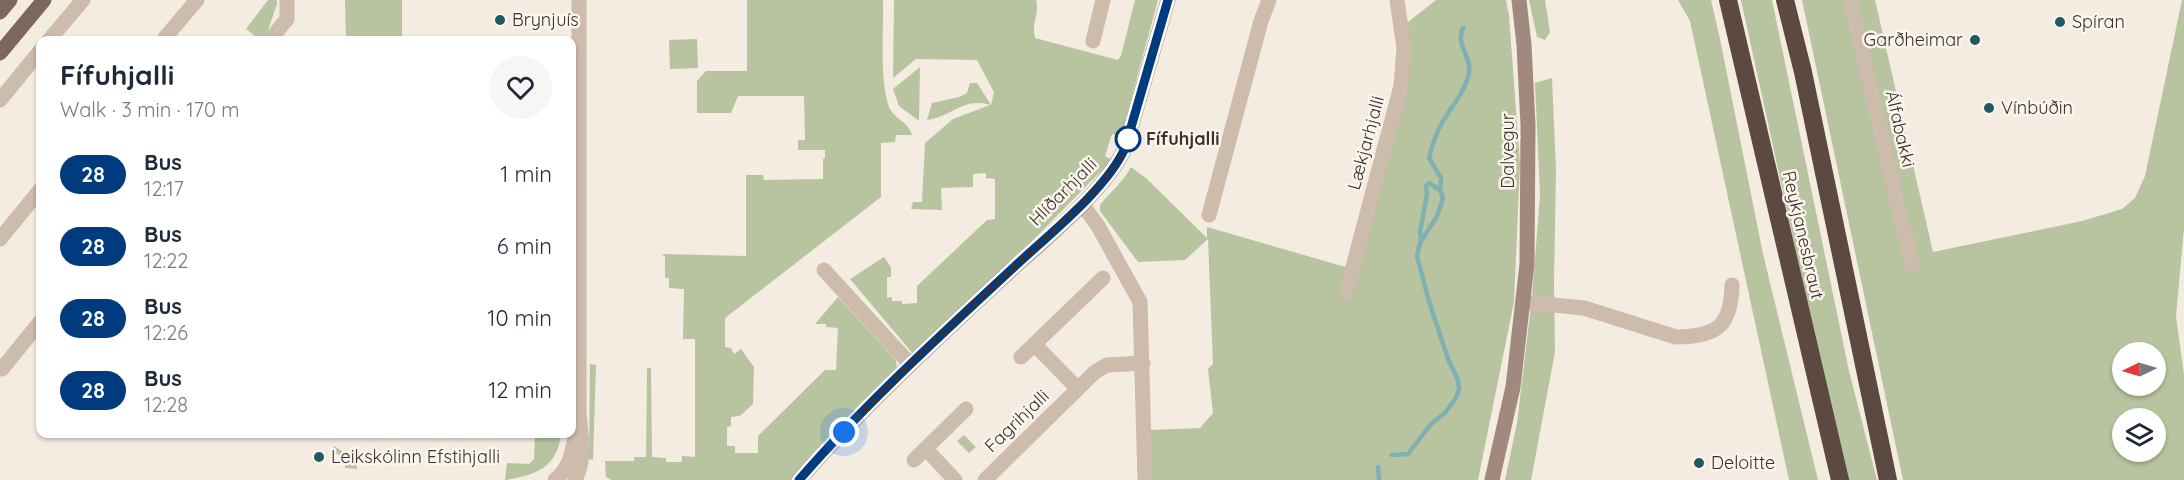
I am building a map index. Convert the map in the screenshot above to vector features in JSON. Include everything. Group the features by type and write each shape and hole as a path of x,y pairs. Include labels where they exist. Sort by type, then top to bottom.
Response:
{"highway":[{"name":"Reykjanesbraut","path":"1728,0 1840,480"},
{"name":"Reykjanesbraut","path":"1785,0 1803,72 1888,480"},
{"path":"1817,388 1830,480"}],"main road":[{"path":"0,12 10,0"},
{"path":"0,53 44,0"}],"street":[{"path":"52,36 83,0"},
{"path":"166,36 197,0"},
{"path":"273,36 286,19 287,0"},
{"path":"576,110 579,0"},
{"path":"1093,41 1103,0"},
{"name":"Hlíðarhjalli","path":"799,480 910,364 1082,204 1114,168 1125,148 1168,0"},
{"path":"1209,215 1261,21 1269,0"},
{"name":"Lækjarhjalli","path":"1346,293 1401,86 1404,48 1396,0"},
{"name":"Dalvegur","path":"1492,480 1513,387 1527,264 1528,125 1519,0"},
{"name":"Álfabakki","path":"1850,0 1912,266"},
{"path":"0,100 36,56"},
{"path":"0,239 36,195"},
{"path":"1082,204 1098,226 1140,302 1145,480"},
{"path":"575,480 581,461 576,213"},
{"path":"824,270 910,364"},
{"path":"1021,357 1103,278"},
{"path":"1523,302 1584,308 1676,337 1689,336 1709,332 1724,321 1732,305 1732,285"},
{"path":"2,369 36,327"},
{"name":"Fagrihjalli","path":"1034,344 1077,389"},
{"name":"Fagrihjalli","path":"985,480 1095,372 1107,365 1143,363"},
{"path":"914,460 966,409"},
{"path":"576,432 579,413"},
{"path":"555,480 567,465 575,438"},
{"path":"926,449 956,480"}],"green space":[{"path":"268,0 277,0 267,33 264,36 255,36 246,29"},
{"path":"345,0 402,0 402,36 346,36"},
{"path":"747,0 883,0 883,68 886,95 891,111 908,127 912,135 896,135 895,142 881,143 881,197 725,318 725,347 731,348 734,354 741,349 754,367 753,404 740,416 731,417 731,426 727,427 727,446 735,446 735,453 758,453 758,436 825,370 836,370 838,328 826,327 826,324 815,324 838,297 896,360 897,370 895,376 791,480 611,480 606,477 605,461 634,461 634,457 646,457 647,368 651,368 652,457 666,458 666,462 682,462 682,456 695,457 695,339 683,339 684,289 669,288 669,278 665,278 665,257 662,254 746,256 746,175 763,175 764,180 823,179 825,150 798,150 798,140 805,140 804,96 738,96 731,113 697,113 697,81 706,71 747,71"},
{"path":"894,0 1036,0 1035,38 1118,60 1135,0 1158,0 1121,137 1112,134 1105,156 1112,160 914,355 850,279 884,257 891,267 891,277 887,277 887,298 892,297 892,301 902,301 902,304 917,303 917,286 987,220 995,219 995,179 986,178 986,173 973,174 973,187 941,188 942,210 911,209 913,202 922,202 925,143 953,119 990,105 981,103 965,105 927,120 932,103 967,93 970,83 977,83 991,105 994,92 977,60 916,59 893,78"},
{"path":"1436,0 1506,0 1509,15 1520,164 1514,302 1478,480 1151,480 1150,430 1200,428 1213,413 1208,369 1213,364 1208,239 1185,260 1138,262 1100,211 1100,205 1131,167 1147,179 1207,238 1207,227 1356,270 1408,22"},
{"path":"1529,0 1545,0 1550,32 1545,40 1537,37"},
{"path":"1678,0 1711,0 1763,254 1818,480 1789,480 1690,21"},
{"path":"1741,0 1772,0 1849,371 1877,480 1846,480"},
{"path":"1802,0 1875,0 1933,252 2082,221 2122,209 2135,198 2145,176 2182,0 2184,0 2184,228 2176,316 2184,375 2184,480 1903,480"},
{"path":"697,39 698,68 670,69 669,40"},
{"path":"920,67 919,121 899,106 893,89"},
{"path":"1552,78 1556,170 1555,352 1531,480 1505,480 1517,423 1532,297 1540,195 1535,83"},
{"path":"590,364 596,365 593,460 589,459"},
{"path":"964,435 976,447 969,453 957,441"},
{"path":"535,438 560,438 555,455 543,468 505,480 507,463 529,464 534,459"},
{"path":"334,446 345,453 357,452 357,469 345,468 345,458 331,451"}],"waterway":[{"path":"1392,455 1408,454 1431,424 1445,413 1456,398 1459,389 1458,380 1448,359 1428,298 1417,256 1420,243 1437,216 1443,198 1440,190 1441,178 1429,158 1431,149 1469,73 1468,61 1461,40 1463,28"},
{"path":"1421,240 1426,186 1429,183 1440,190"},
{"path":"1378,467 1379,480"}],"bus line":[{"name":"28","path":"799,480 910,364 1082,204 1114,168 1125,148 1168,0"}],"place":[{"name":"Brynjuís","path":"500,20"},
{"name":"Spíran","path":"2060,22"},
{"name":"Garðheimar","path":"1975,40"},
{"name":"Vínbúðin","path":"1989,108"},
{"name":"Fífuhjalli","path":"1128,139"},
{"name":"Leikskólinn Efstihjalli","path":"319,457"},
{"name":"Deloitte","path":"1699,463"}],"route":[{"path":"844,432 910,364 1082,204 1119,161 1128,139"}]}
